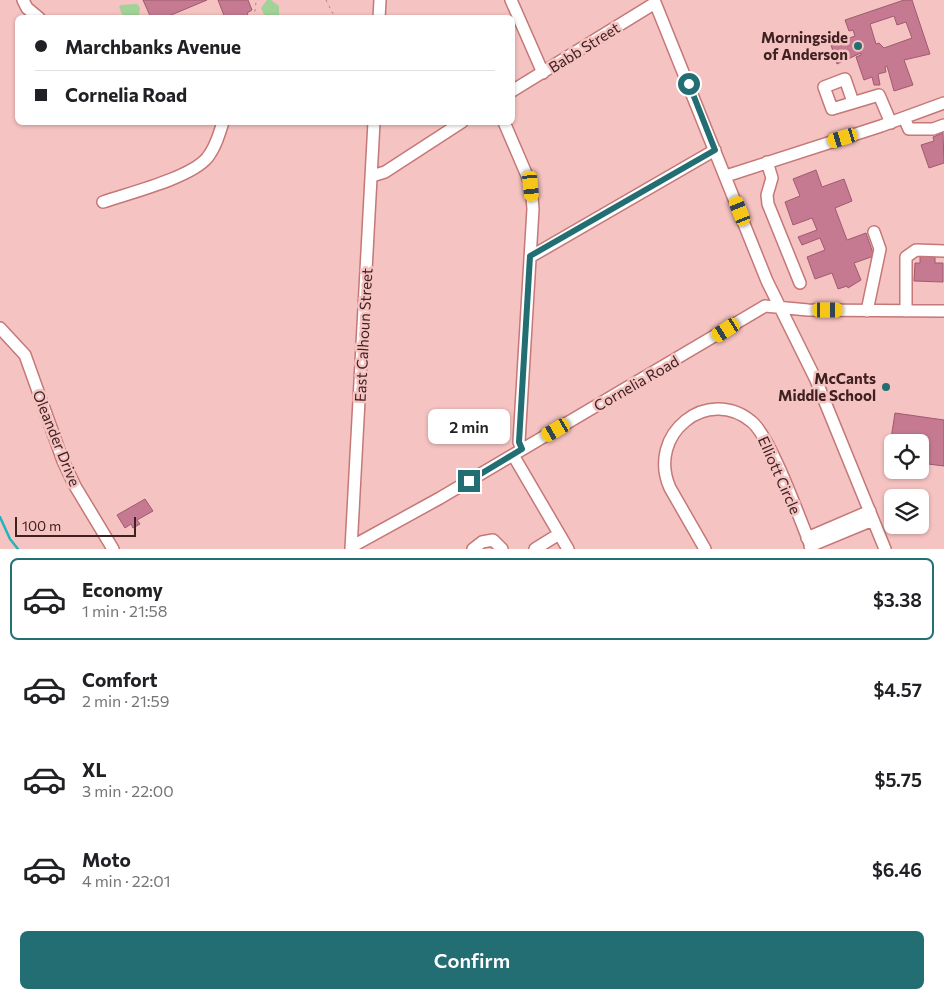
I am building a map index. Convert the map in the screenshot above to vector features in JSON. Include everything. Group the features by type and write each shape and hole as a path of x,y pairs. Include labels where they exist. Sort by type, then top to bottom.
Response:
{"street":[{"path":"23,0 27,8 35,15"},
{"path":"379,15 380,0"},
{"path":"511,0 543,73"},
{"path":"655,1 767,281 816,380 885,549"},
{"name":"Babb Street","path":"515,89 655,1"},
{"path":"853,102 879,95 891,123"},
{"path":"726,176 891,123 944,103"},
{"path":"904,118 909,129 933,129 944,125"},
{"path":"103,202 186,173 200,165 215,146 222,125"},
{"name":"East Calhoun Street","path":"351,548 374,125"},
{"path":"372,176 385,172 457,125"},
{"path":"505,125 531,186 533,209 518,452 568,549"},
{"path":"530,256 715,150"},
{"path":"767,162 772,178 767,195 768,204 800,283"},
{"path":"867,311 880,249 874,232"},
{"path":"906,311 906,257 916,250 944,251"},
{"name":"Cornelia Road","path":"351,548 766,306 808,310 944,311"},
{"name":"Oleander Drive","path":"0,328 25,356 63,461 75,486 114,549"},
{"name":"Elliott Circle","path":"705,549 665,478 664,458 665,447 683,422 695,415 717,410 744,416 764,436 810,544 872,515"},
{"path":"535,549 559,534"},
{"path":"473,549 482,542 493,540 502,549"}],"path":[{"path":"254,15 256,2 259,0"},
{"path":"326,0 334,15"}],"green space":[{"path":"267,0 271,0 279,6 279,15 264,15 261,8"},
{"path":"137,4 140,8 139,15 122,15 119,7 121,5"}],"building":[{"path":"143,0 207,0 171,15 150,15"},
{"path":"218,0 248,0 252,10 247,13 248,15 224,15"},
{"name":"Morningside of Anderson","path":"904,0 912,0 930,54 904,60 913,85 894,91 887,66 885,67 886,72 878,74 880,85 874,85 872,77 864,80 856,57 861,55 861,53 837,64 831,45 855,36 853,30 849,31 845,20","holes":["894,16 897,25 906,22 912,38 884,48 879,43 876,44 870,24"]},
{"path":"943,133 944,163 929,168 921,145 934,141 933,137"},
{"path":"816,170 822,187 844,179 852,201 835,208 847,240 866,233 874,256 854,263 861,280 848,288 847,286 838,289 832,273 815,279 807,257 825,250 820,238 802,245 798,237 817,230 812,218 793,225 785,202 800,196 793,179"},
{"path":"920,254 935,254 935,263 943,263 943,282 914,281 915,263 920,263"},
{"path":"895,413 944,420 944,466 929,464 929,434 892,434"},
{"path":"145,499 153,511 137,520 140,524 133,528 131,524 125,528 117,515"}],"waterway":[{"path":"0,517 10,539 18,549"}],"place":[{"name":"Morningside of Anderson","path":"858,46"},
{"name":"McCants Middle School","path":"886,387"}],"route":[{"path":"469,481 522,449 519,442 530,256 715,150 689,84"}]}
